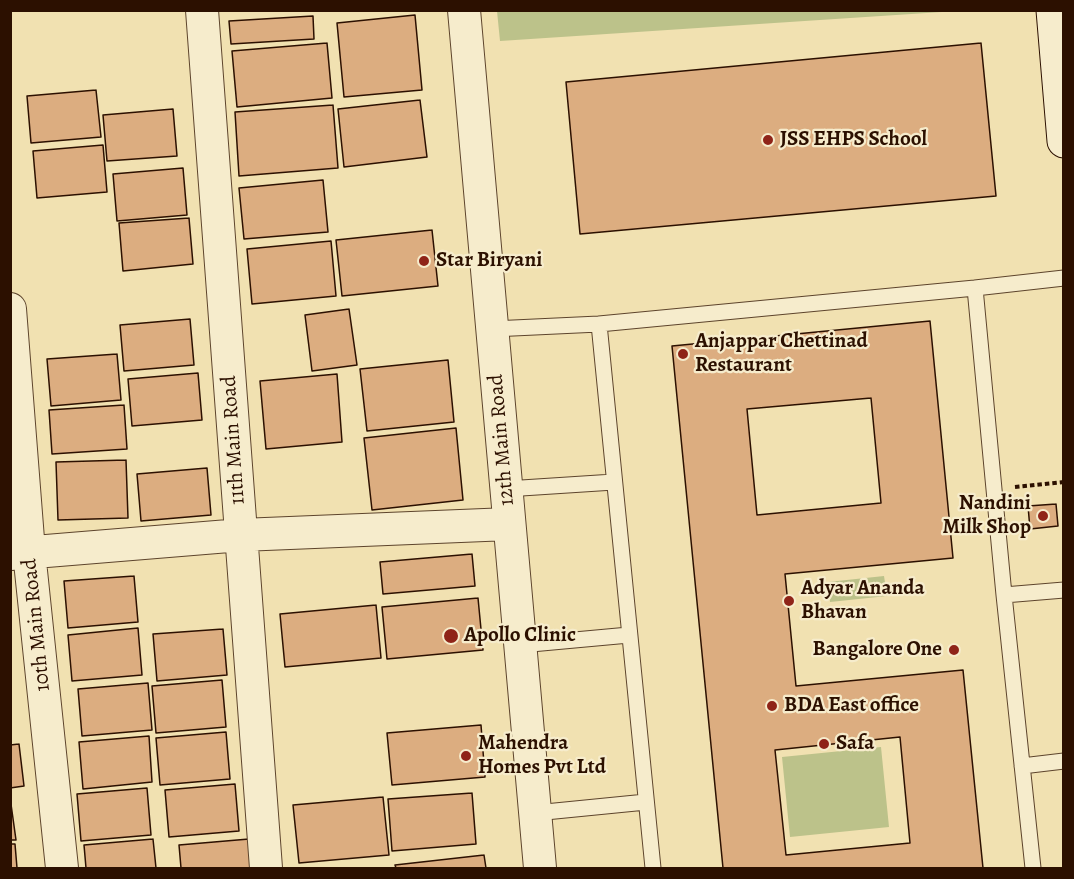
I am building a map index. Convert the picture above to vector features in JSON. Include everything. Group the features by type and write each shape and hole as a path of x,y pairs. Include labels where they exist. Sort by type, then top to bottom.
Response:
{"main road":[{"path":"1053,10 1064,141"}],"street":[{"name":"11th Main Road","path":"202,10 266,868"},
{"name":"12th Main Road","path":"464,10 540,868"},
{"name":"10th Main Road","path":"10,309 20,553 62,868"},
{"path":"20,553 241,535 509,524"}],"lane":[{"path":"492,329 599,324 1064,278"},
{"path":"975,288 1033,868"},
{"path":"599,324 653,868"},
{"path":"506,489 615,482"},
{"path":"1004,595 1064,590"},
{"path":"520,645 628,634"},
{"path":"1022,766 1064,761"},
{"path":"535,813 646,802"}],"path":[{"path":"994,490 1064,482"}],"green space":[{"path":"497,10 957,11 500,41"},
{"path":"884,576 887,596 830,602 828,582"},
{"path":"881,747 889,827 790,837 782,757"}],"building":[{"path":"415,15 422,90 344,97 337,23"},
{"path":"313,16 314,39 231,44 229,21"},
{"path":"327,43 332,98 237,107 232,51"},
{"path":"981,43 996,196 580,234 566,82"},
{"path":"96,90 101,137 31,143 27,96"},
{"path":"420,100 427,157 344,167 338,109"},
{"path":"333,105 338,168 239,176 235,112"},
{"path":"173,109 177,156 107,161 103,115"},
{"path":"103,145 107,192 37,198 33,151"},
{"path":"183,168 187,215 117,221 113,174"},
{"path":"323,180 328,232 244,239 239,188"},
{"path":"189,218 193,264 123,271 119,223"},
{"path":"432,230 438,286 342,296 336,240"},
{"path":"331,241 336,296 252,304 247,249"},
{"path":"349,309 357,365 312,371 305,315"},
{"path":"190,319 194,365 124,371 120,325"},
{"path":"930,321 953,558 785,574 796,686 963,670 983,868 723,868 672,346","holes":["871,398 881,503 757,515 747,409","900,737 910,843 786,855 775,750"]},
{"path":"117,354 121,400 51,406 47,359"},
{"path":"448,360 454,422 367,431 360,369"},
{"path":"198,373 202,420 132,426 128,379"},
{"path":"337,374 342,442 266,449 260,381"},
{"path":"124,405 127,449 52,454 49,410"},
{"path":"456,428 463,500 372,510 364,438"},
{"path":"126,460 128,518 58,520 56,462"},
{"path":"207,468 211,515 141,521 137,474"},
{"name":"Nandini Milk Shop","path":"1056,504 1058,526 1030,529 1028,506"},
{"path":"472,554 475,586 383,594 380,562"},
{"path":"134,576 138,622 68,628 64,581"},
{"path":"478,598 483,650 387,659 382,607"},
{"path":"376,605 381,658 285,667 280,614"},
{"path":"138,628 142,675 72,681 68,635"},
{"path":"223,629 227,675 157,681 153,634"},
{"path":"222,680 226,727 156,733 152,686"},
{"path":"148,683 152,730 82,736 78,689"},
{"path":"481,725 485,777 392,785 387,733"},
{"path":"226,732 230,779 160,785 156,738"},
{"path":"149,736 152,782 83,789 79,742"},
{"path":"19,744 24,786 10,788 10,745"},
{"path":"235,784 239,831 169,837 165,790"},
{"path":"147,788 151,835 81,841 77,794"},
{"path":"472,793 476,844 392,851 388,799"},
{"path":"10,797 16,840 10,840"},
{"path":"383,797 389,855 299,863 293,805"},
{"path":"153,839 156,868 86,868 84,845"},
{"path":"249,839 251,868 181,868 179,845"},
{"path":"10,844 15,844 17,868 10,868"},
{"path":"484,855 486,868 396,868 395,865"}],"place":[{"name":"JSS EHPS School","path":"768,140"},
{"name":"Star Biryani","path":"424,261"},
{"name":"Anjappar Chettinad Restaurant","path":"683,354"},
{"name":"Nandini Milk Shop","path":"1043,516"},
{"name":"Adyar Ananda Bhavan","path":"789,601"},
{"name":"Apollo Clinic","path":"451,636"},
{"name":"Bangalore One","path":"954,650"},
{"name":"BDA East office","path":"772,706"},
{"name":"Safa","path":"824,744"},
{"name":"Mahendra Homes Pvt Ltd","path":"466,756"}]}
